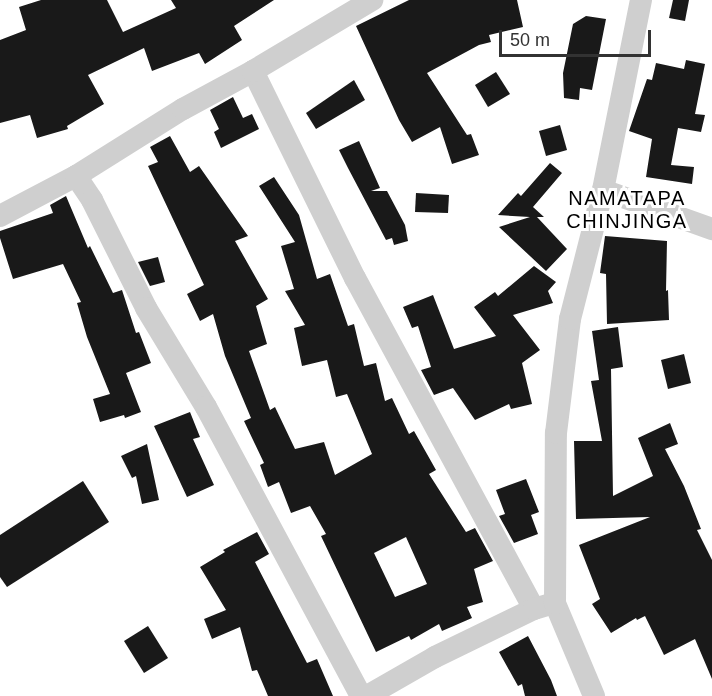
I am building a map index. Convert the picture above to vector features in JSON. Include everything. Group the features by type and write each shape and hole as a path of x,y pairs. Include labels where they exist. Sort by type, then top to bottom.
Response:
{"street":[{"path":"0,216 76,176 183,109 253,71 372,0"},
{"path":"545,606 556,433 570,319 603,190 641,0"},
{"path":"253,71 355,278 545,606 594,696"},
{"path":"76,176 92,200 146,308 206,407 361,696"},
{"path":"603,190 712,229"},
{"path":"367,696 435,657 545,606"}],"building":[{"path":"41,0 107,0 123,32 176,8 171,0 274,0 234,26 242,40 205,64 199,53 152,71 144,48 88,75 104,104 67,126 68,129 37,138 30,115 0,123 0,40 26,30 19,7"},
{"path":"409,0 517,0 523,27 489,35 491,42 479,45 427,73 467,135 471,134 479,155 452,164 440,127 412,142 399,120 356,26"},
{"path":"673,0 689,0 685,21 669,18"},
{"path":"586,16 606,19 592,90 580,88 579,100 564,98 563,73 573,24"},
{"path":"686,60 705,64 695,114 705,115 701,132 678,128 671,165 694,167 692,184 646,177 652,139 629,131 647,79 652,80 656,63 684,69"},
{"path":"496,72 510,94 488,107 475,85"},
{"path":"354,80 365,100 316,129 306,113"},
{"path":"233,97 243,118 252,114 259,129 221,148 214,132 219,129 210,110"},
{"path":"560,125 567,150 546,156 539,131"},
{"path":"170,136 190,172 199,166 248,236 235,241 268,299 256,306 267,344 249,351 270,410 275,407 295,449 324,442 335,475 372,454 347,394 336,397 327,360 302,366 294,328 305,325 285,291 294,289 281,246 295,242 259,186 274,177 299,215 317,279 330,274 348,326 354,324 364,366 376,363 385,401 392,398 409,434 414,431 436,470 429,474 466,532 475,528 493,561 474,569 483,602 467,607 472,618 442,631 439,624 411,640 409,636 376,652 321,536 326,534 310,506 291,513 279,482 268,487 260,465 264,463 244,421 251,418 225,356 213,314 200,321 187,294 204,285 148,166 158,162 150,147","holes":["406,537 427,584 395,597 374,553"]},
{"path":"359,141 380,188 371,191 387,191 405,225 408,241 394,245 392,238 386,240 339,150"},
{"path":"550,163 562,173 533,207 544,217 537,217 567,249 546,271 499,227 530,217 498,215 518,193 521,196"},
{"path":"416,193 449,195 448,213 415,212"},
{"path":"66,196 88,248 90,246 113,293 122,290 136,333 139,332 151,363 126,373 141,412 125,418 124,415 100,422 93,399 110,394 87,337 77,303 81,302 63,264 13,279 0,238 0,231 53,213 50,205"},
{"path":"605,236 667,241 666,291 668,290 669,320 607,324 606,274 600,273"},
{"path":"158,257 165,282 150,286 138,262"},
{"path":"534,266 556,282 548,291 553,303 513,315 540,350 522,363 532,404 511,409 509,404 475,420 453,388 434,395 421,370 431,367 418,326 412,328 403,307 433,295 454,349 496,336 474,307 495,292 498,296"},
{"path":"618,327 623,367 611,369 613,496 653,476 638,438 670,423 678,444 665,449 684,486 701,529 697,530 712,560 712,679 695,639 664,655 645,616 637,620 636,618 611,633 592,604 600,599 579,545 650,517 576,519 574,441 602,441 591,381 599,380 592,331"},
{"path":"684,354 691,383 668,389 661,360"},
{"path":"190,412 200,437 193,439 214,485 187,497 154,426"},
{"path":"147,444 159,500 142,504 136,476 132,478 121,456"},
{"path":"526,479 539,512 531,515 538,534 514,543 499,516 505,514 496,490"},
{"path":"83,481 109,522 7,587 0,577 0,535"},
{"path":"257,532 269,554 255,562 307,663 317,659 333,696 268,696 257,670 252,671 240,627 212,639 204,619 226,610 200,567 225,552 223,550"},
{"path":"148,626 168,658 144,673 124,641"},
{"path":"528,636 557,696 525,696 522,684 518,686 499,652"}],"district":[{"name":"NAMATAPA CHINJINGA","path":"627,210"}]}
